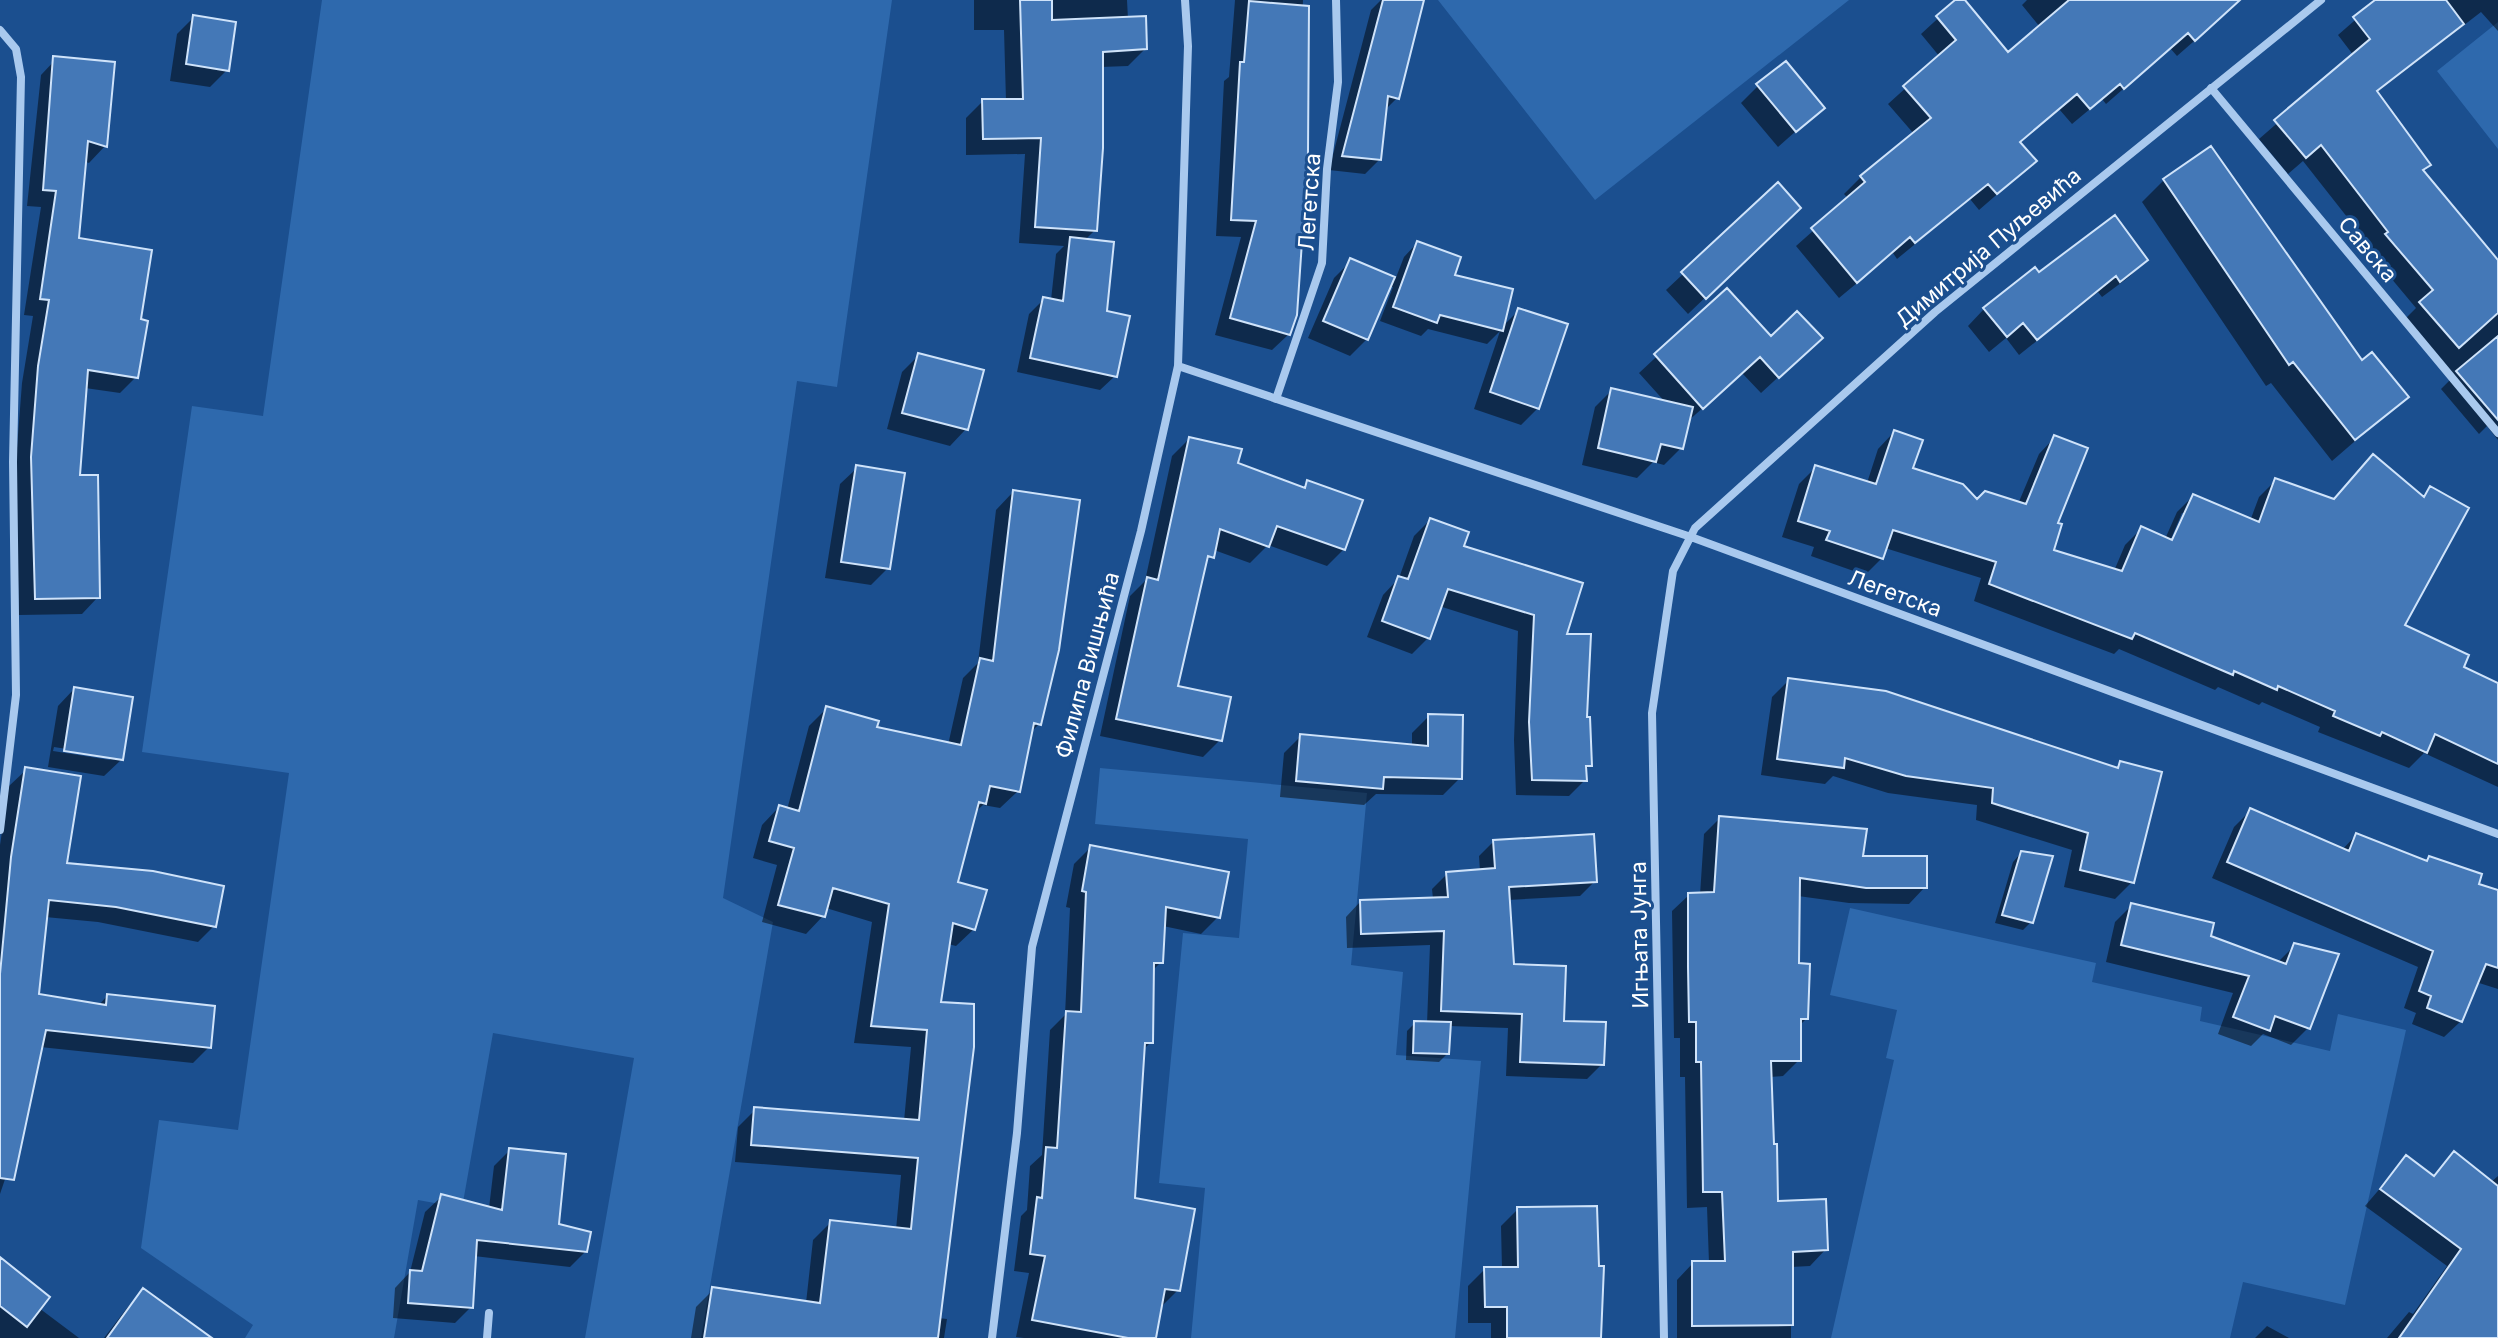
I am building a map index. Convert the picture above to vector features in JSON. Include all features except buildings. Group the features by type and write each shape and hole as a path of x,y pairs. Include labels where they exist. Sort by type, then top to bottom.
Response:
{"street":[{"name":"Филипа Вишњића","path":"992,1338 1017,1133 1032,947 1141,531 1178,366 1188,46 1185,0"},
{"name":"Легетска","path":"1276,399 1322,263 1327,169 1338,82 1336,0"},
{"name":"Димитрија Пуљевића","path":"1691,537 1695,528 1726,499 1935,312 2321,0"},
{"path":"0,30 16,49 21,77 13,462 16,695 4,753 0,830"},
{"name":"Савска","path":"2211,88 2498,433"},
{"name":"Легетска","path":"1178,366 1691,537 2498,834"},
{"name":"Игњата Јунга","path":"1664,1338 1652,713 1673,571 1691,537"},
{"path":"487,1338 489,1313"}],"shaded area":[{"path":"322,0 892,0 837,387 797,381 723,898 773,922 701,1338 585,1338 634,1058 493,1033 462,1208 418,1200 394,1338 245,1338 253,1325 141,1248 159,1120 238,1130 289,773 142,752 192,406 263,416"},
{"path":"1438,0 1849,0 1595,200"},
{"path":"2498,22 2498,149 2437,71"},
{"path":"1100,768 1367,793 1351,965 1403,972 1396,1055 1481,1061 1455,1338 1191,1338 1205,1188 1159,1183 1183,933 1239,938 1248,839 1095,824"},
{"path":"1850,908 2096,963 2092,982 2202,1007 2200,1021 2330,1051 2338,1014 2406,1030 2345,1305 2243,1282 2230,1338 1831,1338 1894,1060 1886,1058 1897,1010 1830,995"}]}
